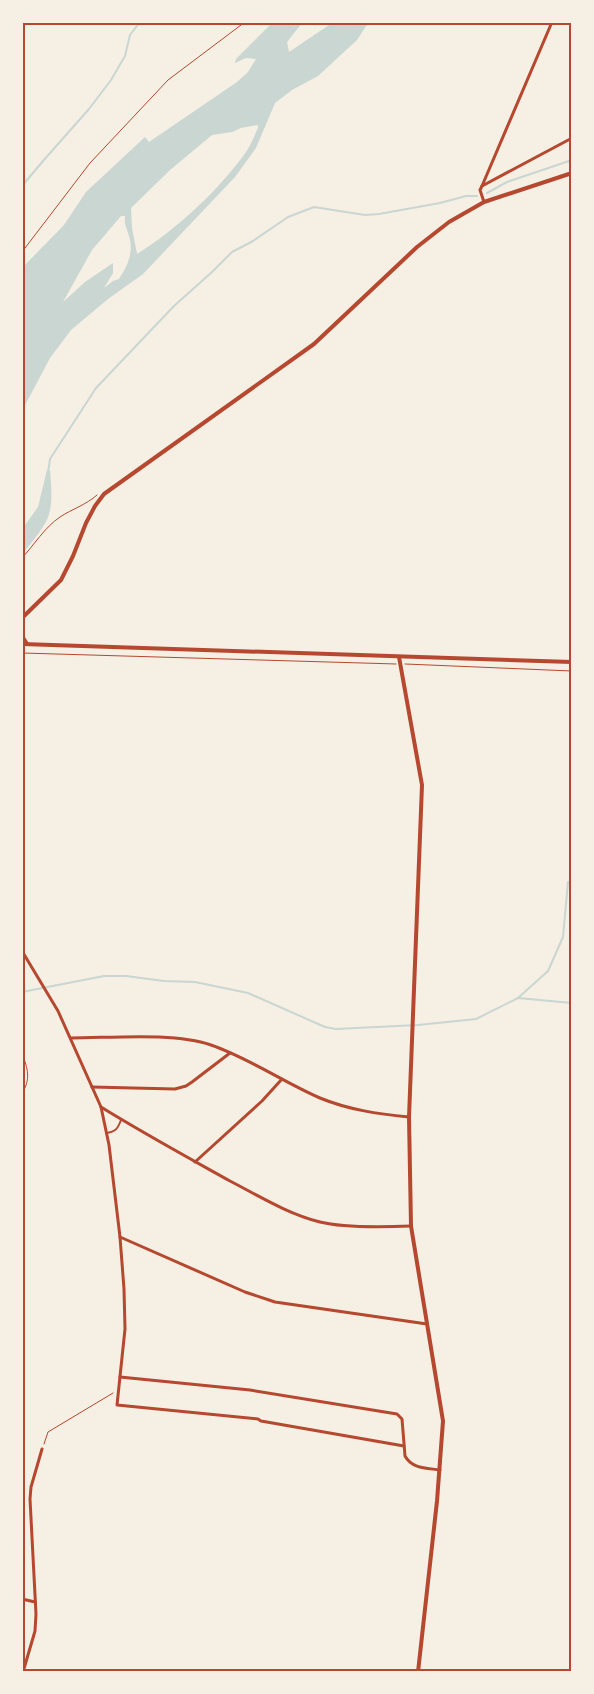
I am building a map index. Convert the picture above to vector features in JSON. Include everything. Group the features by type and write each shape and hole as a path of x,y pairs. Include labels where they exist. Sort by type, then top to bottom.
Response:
{"street":[{"path":"484,202 480,190 552,22"},
{"path":"482,186 572,138"},
{"path":"22,618 61,580 74,556 86,523 104,494 314,344 416,247 449,222 484,202 572,173"},
{"path":"22,636 25,644 572,662"},
{"path":"399,657 422,784 409,1117 411,1226 443,1421 437,1501 418,1672"},
{"path":"22,951 47,992 71,1038 101,1107 120,1237 125,1329 117,1405 258,1419 404,1446"},
{"path":"71,1038 173,1038 211,1045 311,1094 338,1104 359,1110 409,1117"},
{"path":"92,1087 175,1089 186,1086 230,1053"},
{"path":"196,1162 282,1079"},
{"path":"101,1107 196,1162 288,1210 322,1223 411,1226"},
{"path":"120,1237 245,1292 275,1302 427,1324"},
{"path":"120,1377 250,1390 397,1414 402,1419 405,1456 411,1463 421,1467 440,1470"},
{"path":"23,1672 35,1630 30,1499 31,1487 42,1449"},
{"path":"22,1599 35,1602"}],"lane":[{"path":"106,1133 118,1129 121,1120"}],"path":[{"path":"22,252 90,163 168,80 245,22"},
{"path":"22,558 48,526 90,502 100,492"},
{"path":"22,653 572,671"},
{"path":"22,1054 29,1079 22,1094"},
{"path":"42,1449 48,1432 118,1391"}],"shaded area":[{"path":"273,22 302,23 287,42 289,52 332,23 368,23 357,40 318,76 292,90 275,103 256,148 235,177 143,274 108,299 71,330 50,358 23,409 23,267 64,225 86,192 145,137 149,142 237,82 248,72 256,59 246,58 235,63 236,59","holes":["258,125 246,152 210,195 182,221 137,254 132,228 131,208 170,170 212,135","121,216 125,216 131,248 125,269 119,279 104,288 113,273 113,263 85,282 63,302 92,250"]},
{"path":"47,470 50,471 51,487 49,514 42,529 23,553 23,528 38,507"}],"waterway":[{"path":"22,186 89,109 111,80 125,56 130,35 140,22"},
{"path":"487,193 507,182 572,160"},
{"path":"48,473 50,459 96,388 174,306 232,252 253,241 288,217 314,207 365,215 440,203 466,196 477,196"},
{"path":"518,998 548,971 563,937 568,882"},
{"path":"22,992 104,976 195,982 248,993 325,1027 336,1029 418,1025 476,1019 518,998 572,1003"}]}
